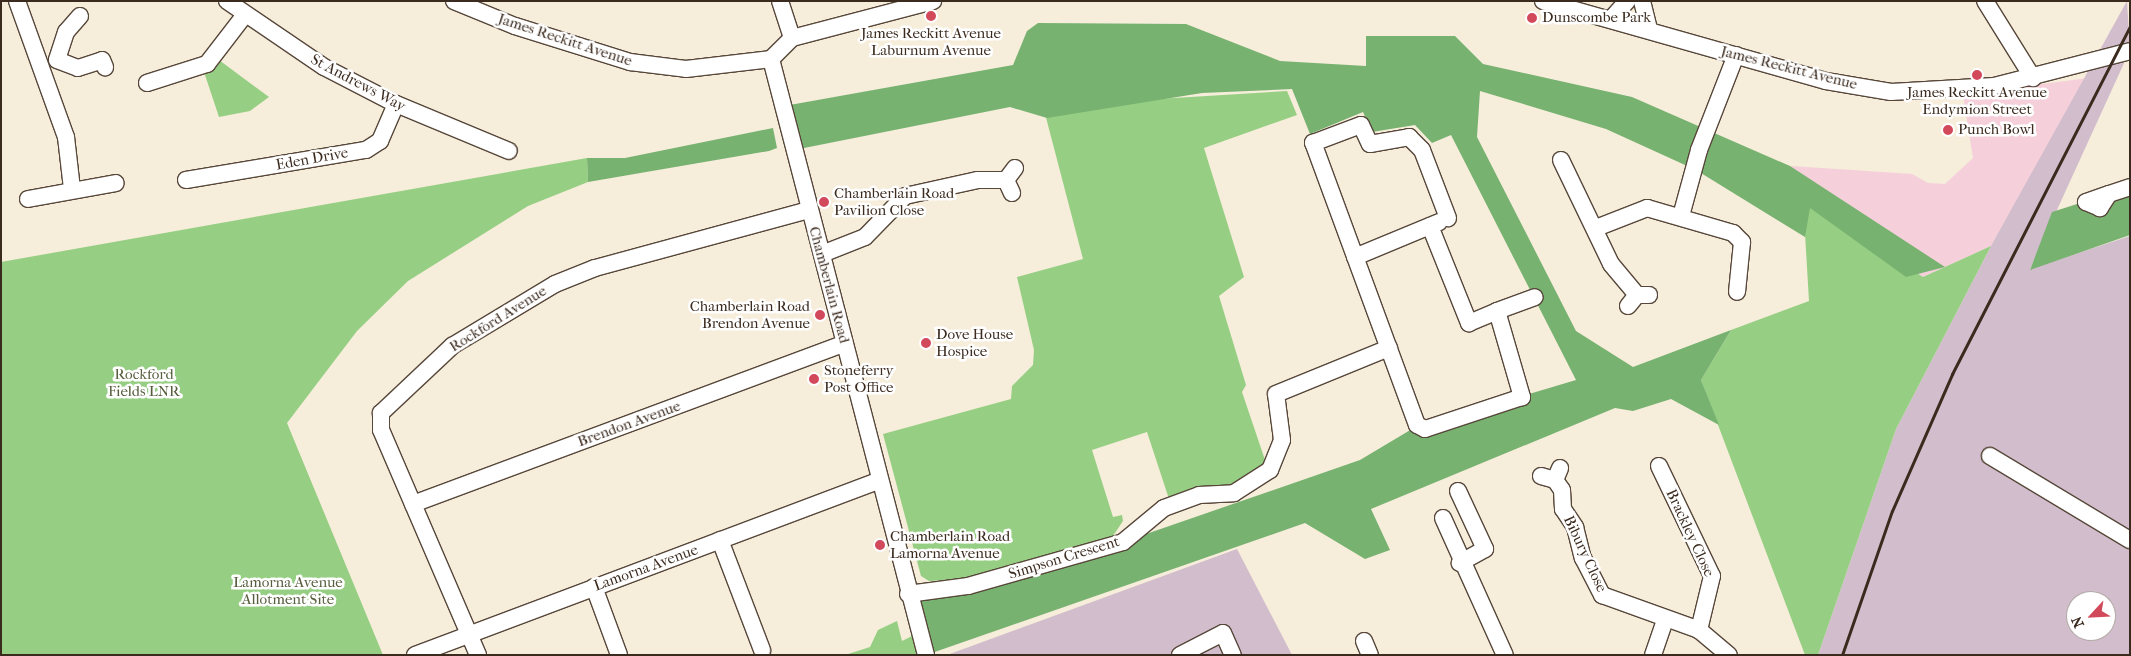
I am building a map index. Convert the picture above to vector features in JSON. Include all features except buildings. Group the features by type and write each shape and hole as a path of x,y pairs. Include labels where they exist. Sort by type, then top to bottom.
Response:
{"street":[{"path":"17,1 37,66 66,137 72,189"},
{"name":"St Andrews Way","path":"227,1 244,16 324,67 396,104 500,153"},
{"name":"James Reckitt Avenue","path":"454,1 630,62 686,69 771,59"},
{"path":"780,1 792,38"},
{"path":"771,59 792,38 933,1"},
{"name":"James Reckitt Avenue","path":"1543,1 1649,29 1826,81 1891,92 1949,91 2033,78 2098,62 2130,50"},
{"path":"1611,19 1627,1"},
{"path":"1642,1 1649,29"},
{"path":"1985,1 2033,78"},
{"path":"63,58 66,32 80,16"},
{"path":"151,77 207,64 244,16"},
{"path":"1682,216 1699,150 1736,55"},
{"path":"37,66 63,58 102,60 105,67"},
{"name":"Chamberlain Road","path":"771,59 822,254 878,481 926,655"},
{"name":"Eden Drive","path":"194,175 366,150 380,141 396,104"},
{"path":"1355,257 1452,217 1416,141 1402,136 1370,144 1360,125 1313,143 1355,257 1389,348 1417,425 1426,429 1522,397 1497,311"},
{"path":"1560,158 1596,228 1611,264 1638,299"},
{"path":"822,254 865,237 905,196 978,180 1011,180"},
{"path":"28,199 72,189 116,183"},
{"path":"2109,194 2130,187"},
{"path":"1596,228 1647,208 1682,216 1733,233 1742,242 1737,296"},
{"name":"Rockford Avenue","path":"478,655 381,430 381,413 452,346 555,284 594,268 809,210"},
{"path":"1430,226 1468,323 1535,296"},
{"name":"Brendon Avenue","path":"413,504 844,344"},
{"name":"Simpson Crescent","path":"908,594 968,586 1123,542 1164,508 1199,495 1234,494 1270,470 1282,440 1276,394 1389,348"},
{"path":"1990,456 2130,540"},
{"name":"Brackley Close","path":"1656,462 1712,576 1714,586 1700,630"},
{"name":"Bibury Close","path":"1552,475 1562,490 1563,509 1576,527 1583,558 1602,595 1665,620 1700,630"},
{"name":"Lamorna Avenue","path":"415,655 878,481"},
{"path":"1458,491 1485,549 1460,563"},
{"path":"1443,518 1460,563 1505,655"},
{"path":"720,540 762,650"},
{"path":"594,587 619,655"},
{"path":"1654,655 1665,620"},
{"path":"1700,630 1729,655"},
{"path":"1180,655 1223,632 1234,655"}],"shaded area":[{"path":"2127,1 2130,50 2030,269 2130,236 2130,655 1818,655 1896,429 1991,246"},
{"path":"2088,78 1991,246 1923,277 1803,200 1791,166 1912,174 1928,183 1945,184 1973,158 1963,95"},
{"path":"1237,549 1292,655 947,655"}],"green space":[{"path":"1038,23 1186,24 1280,61 1366,66 1366,36 1455,36 1483,64 1632,97 1790,166 1945,267 1906,277 1810,208 1805,237 1696,170 1606,129 1480,91 1477,137 1576,331 1633,367 1731,330 1701,380 1719,425 1671,399 1633,411 1615,408 1371,509 1390,550 1365,559 1305,523 926,655 908,594 1123,542 1360,460 1412,429 1576,380 1451,135 1432,143 1415,125 1372,132 1363,112 1310,134 1292,89 1202,93 1047,118 1010,107 794,150 784,106 1013,65 1027,31"},
{"path":"219,60 269,97 250,111 219,117 204,72"},
{"path":"1287,91 1297,115 1204,148 1244,277 1219,296 1246,385 1242,392 1265,460 1257,473 1239,484 1169,499 1147,432 1092,450 1113,517 1122,515 1123,521 1111,539 968,579 929,581 921,576 883,434 1011,399 1012,386 1033,365 1034,350 1017,277 1083,259 1043,106"},
{"path":"773,128 777,148 769,151 588,182 587,158 625,158"},
{"name":"Rockford Fields LNR","path":"587,158 588,182 528,206 408,281 357,331 287,423 383,655 1,655 1,262"},
{"path":"2130,187 2130,235 2030,270 2052,212"},
{"path":"1803,200 1923,277 1991,246 1896,429 1818,655 1805,655 1701,380 1731,330 1809,301"},
{"path":"897,621 902,641 920,632 926,655 845,655 870,647 878,630"}],"railway":[{"path":"1842,655 1892,511 1952,374 2130,26"}],"place":[{"name":"James Reckitt Avenue Laburnum Avenue","path":"931,16"},
{"name":"Dunscombe Park","path":"1532,18"},
{"name":"James Reckitt Avenue Endymion Street","path":"1977,75"},
{"name":"Punch Bowl","path":"1948,130"},
{"name":"Chamberlain Road Pavilion Close","path":"824,202"},
{"name":"Chamberlain Road Brendon Avenue","path":"820,315"},
{"name":"Dove House Hospice","path":"926,343"},
{"name":"Stoneferry Post Office","path":"814,379"},
{"name":"Chamberlain Road Lamorna Avenue","path":"880,545"}],"park label":[{"name":"Lamorna Avenue Allotment Site","path":"288,590"}]}
